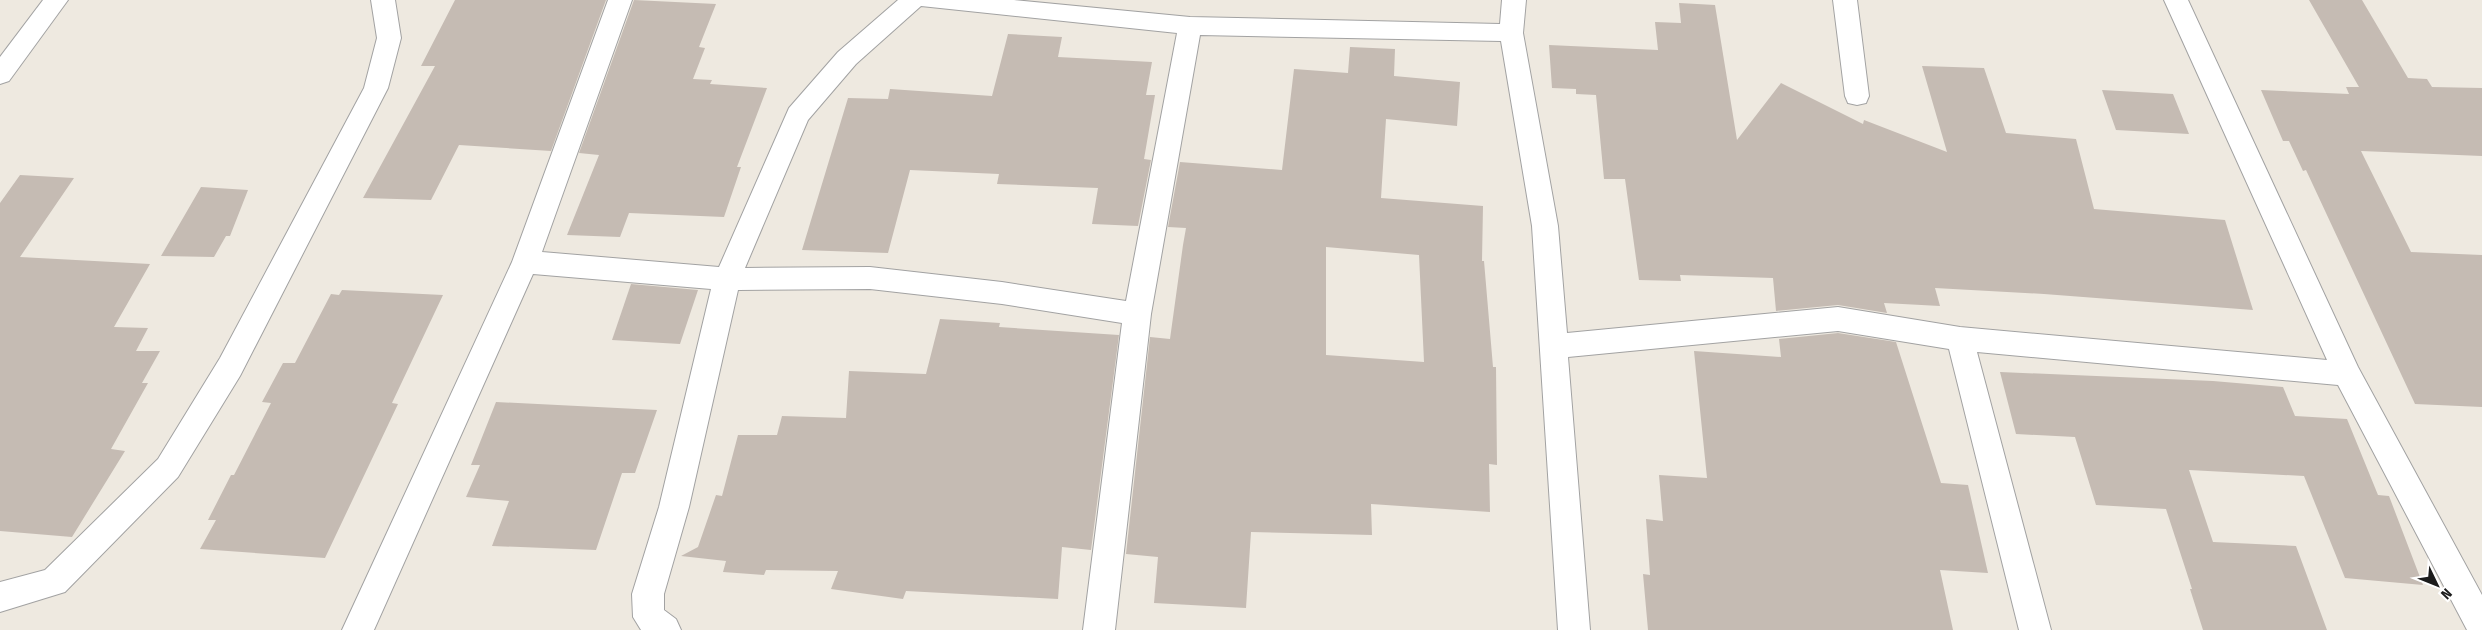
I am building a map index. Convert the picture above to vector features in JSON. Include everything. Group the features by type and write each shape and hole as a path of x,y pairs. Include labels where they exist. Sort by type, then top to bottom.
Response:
{"street":[{"path":"0,75 56,0"},
{"path":"0,597 54,582 168,468 230,367 376,88 384,64 389,38 383,0"},
{"path":"358,630 525,262 620,0"},
{"path":"665,630 648,618 648,594 674,507 727,279 798,115 847,58 913,0"},
{"path":"929,0 1190,26 1511,33"},
{"path":"1514,0 1511,33 1545,226 1574,630"},
{"path":"1845,0 1857,96"},
{"path":"2176,0 2347,374 2482,626"},
{"path":"1099,630 1137,314 1190,26"},
{"path":"525,262 727,279 870,278 1002,293 1137,314"},
{"path":"1555,346 1838,319 1960,339 2347,374"},
{"path":"1960,339 2034,630"}],"building":[{"path":"455,0 606,0 551,151 459,145 431,200 363,198 435,66 421,66"},
{"path":"634,0 716,4 699,47 705,48 693,79 712,80 710,84 767,88 737,167 741,167 724,217 629,213 620,237 567,235 599,155 579,153"},
{"path":"2309,0 2362,0 2408,78 2427,79 2432,87 2482,88 2482,156 2361,151 2411,252 2482,255 2482,407 2415,404 2306,170 2303,171 2289,141 2283,141 2261,90 2349,94 2346,87 2359,87"},
{"path":"1679,3 1715,5 1737,140 1781,83 1863,124 1864,120 1947,152 1922,66 1984,68 2006,133 2076,139 2094,209 2225,220 2253,310 2044,294 1935,288 1940,306 1884,303 1887,313 1838,305 1776,311 1773,278 1680,275 1681,281 1639,280 1625,179 1604,179 1596,95 1576,94 1576,89 1552,88 1549,45 1658,50 1655,22 1681,23"},
{"path":"1008,34 1062,37 1058,57 1152,62 1146,95 1155,95 1144,159 1151,160 1138,226 1092,224 1098,188 997,184 999,174 910,170 888,253 802,250 848,98 888,99 890,89 992,96"},
{"path":"1350,47 1395,49 1394,76 1460,82 1457,126 1386,119 1381,198 1483,206 1482,261 1484,261 1493,367 1496,367 1497,465 1489,464 1490,512 1371,504 1372,535 1251,532 1246,608 1154,603 1158,557 1126,554 1150,337 1170,339 1186,228 1168,227 1180,162 1282,170 1294,69 1348,73","holes":["1326,247 1419,255 1424,362 1326,355"]},
{"path":"2102,90 2173,94 2189,134 2116,130"},
{"path":"20,175 74,178 20,257 150,264 114,327 148,328 136,351 160,351 142,383 148,383 111,449 125,451 72,537 0,531 0,203"},
{"path":"201,187 248,190 230,236 226,236 214,257 161,256"},
{"path":"631,284 698,290 680,344 612,340"},
{"path":"342,290 443,295 392,403 398,404 325,558 200,549 216,520 208,520 231,475 234,475 271,403 262,402 283,363 295,363 331,294 339,295"},
{"path":"940,319 1000,323 999,327 1119,335 1091,550 1062,547 1058,599 906,591 903,599 831,589 838,571 766,570 764,575 723,572 726,561 681,556 698,547 716,495 722,496 738,435 777,435 782,416 846,418 849,371 926,374"},
{"path":"1838,333 1896,342 1941,483 1968,485 1988,573 1940,570 1953,630 1648,630 1643,574 1650,575 1646,519 1663,521 1659,475 1707,478 1694,351 1781,357 1779,339"},
{"path":"2000,372 2213,381 2283,387 2295,416 2347,419 2378,495 2389,496 2423,585 2345,578 2304,476 2189,470 2213,542 2296,546 2327,630 2203,630 2166,509 2096,505 2075,437 2016,434"},
{"path":"496,402 657,410 635,473 622,473 596,550 492,546 509,501 466,497 480,465 471,465"}]}
